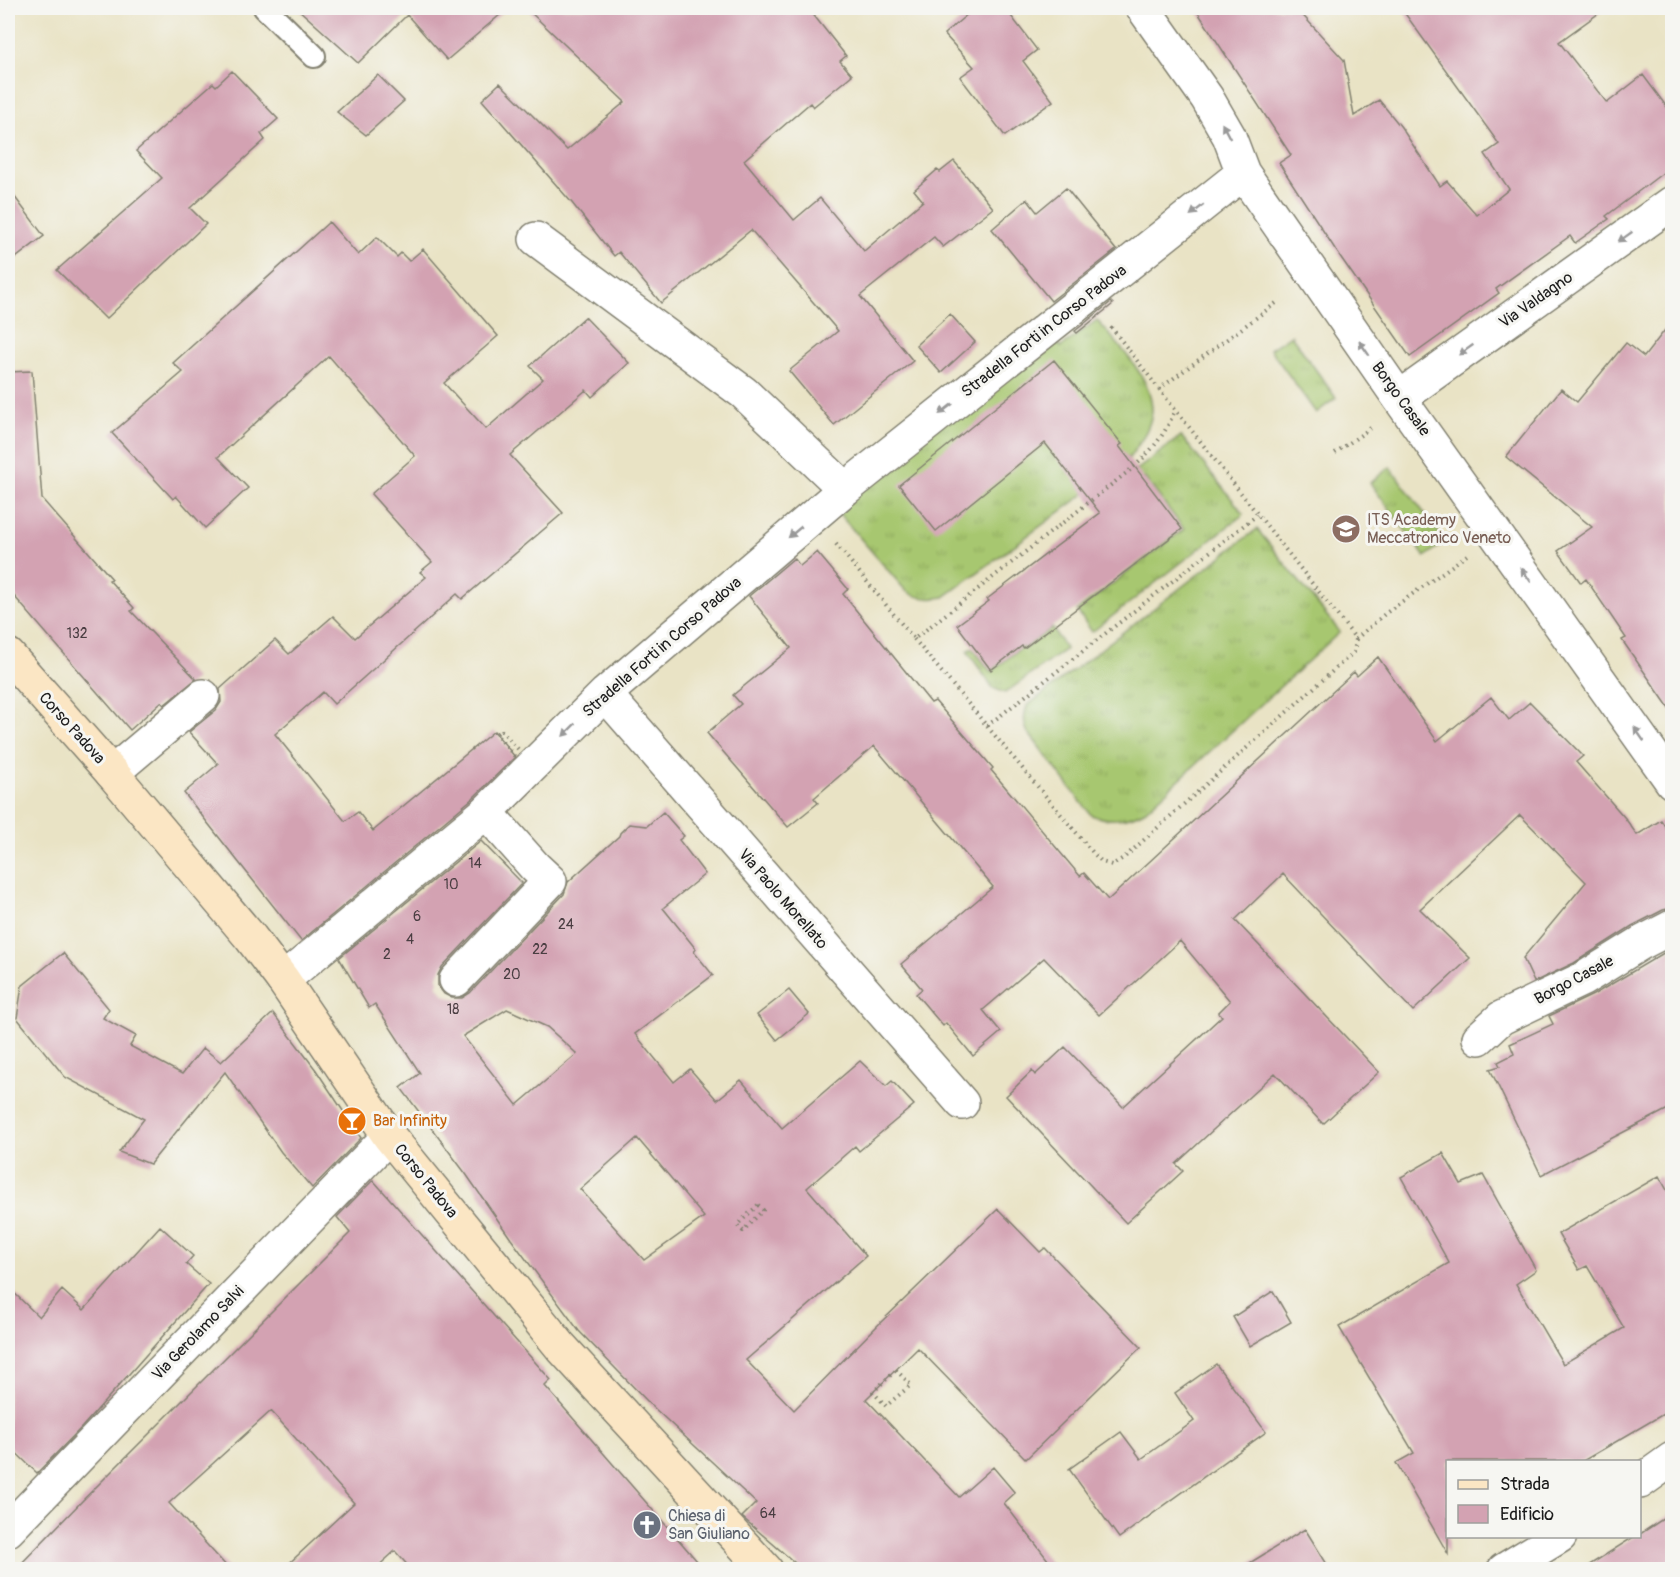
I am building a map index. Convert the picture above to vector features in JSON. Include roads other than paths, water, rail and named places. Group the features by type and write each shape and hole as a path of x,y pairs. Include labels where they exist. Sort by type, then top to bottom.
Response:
{"street":[{"name":"Borgo Casale","path":"1143,8 1207,98 1229,136 1243,173 1399,398 1672,782"},
{"name":"Stradella Forti in Corso Padova","path":"284,980 486,812 605,694 846,489 1243,173"},
{"name":"Via Valdagno","path":"1399,398 1672,203"},
{"path":"536,239 744,393 846,489"},
{"name":"Corso Padova","path":"8,655 112,773 251,938 284,980 389,1136 561,1347 766,1569"},
{"name":"Via Paolo Morellato","path":"605,694 962,1103"},
{"name":"Corso Padova","path":"112,773 202,696"},
{"path":"456,980 550,881 486,812"},
{"name":"Borgo Casale","path":"1479,1038 1501,1018 1583,979 1641,943 1672,927"},
{"name":"Via Gerolamo Salvi","path":"8,1530 389,1136"},
{"path":"1641,1481 1672,1459"},
{"path":"1504,1569 1557,1538"}],"lane":[{"path":"265,8 314,56"}],"place":[{"name":"ITS Academy Meccatronico Veneto","path":"1346,529"},
{"name":"Bar Infinity","path":"352,1121"},
{"name":"Chiesa di San Giuliano","path":"647,1525"}]}
